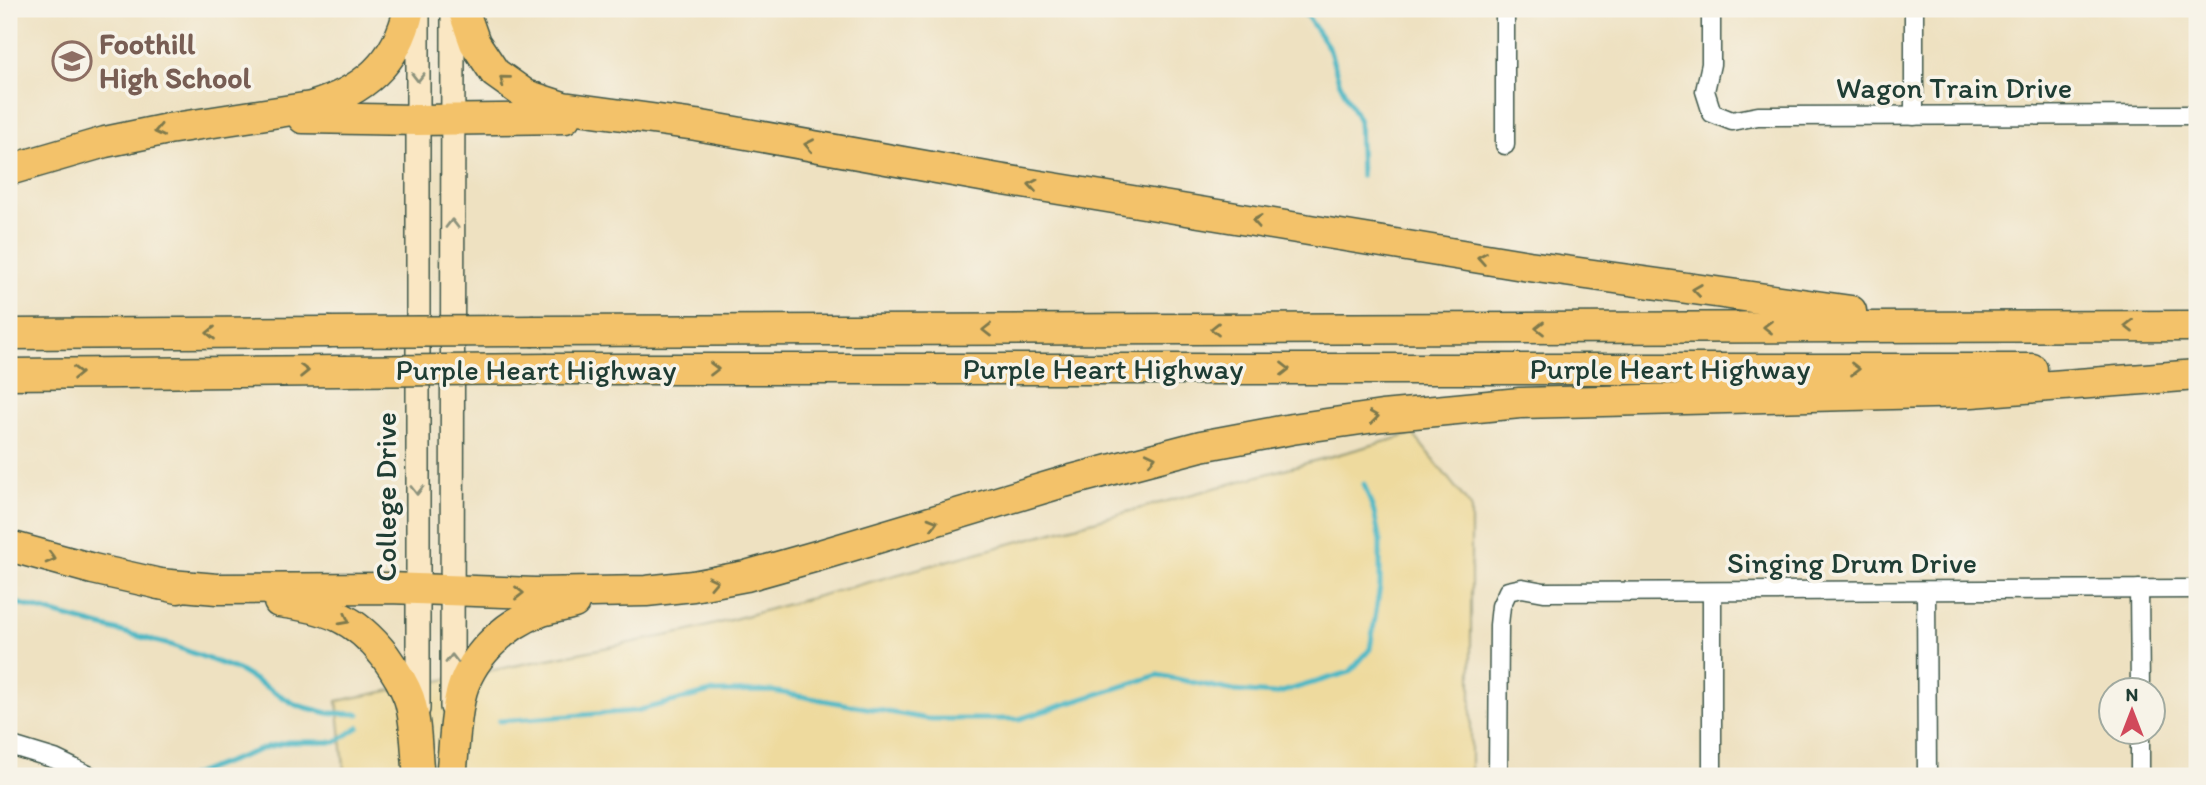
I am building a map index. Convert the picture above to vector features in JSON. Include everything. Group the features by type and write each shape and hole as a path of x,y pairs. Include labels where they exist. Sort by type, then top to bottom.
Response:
{"highway":[{"path":"9,170 105,142 168,129 311,107 353,90 371,77 395,48 410,9"},
{"path":"463,9 467,26 495,73 517,90 542,102 562,107 696,125 998,179 1529,267 1959,326"},
{"path":"226,120 639,118"},
{"name":"Purple Heart Highway","path":"9,334 2197,326"},
{"name":"Purple Heart Highway","path":"9,374 548,369 2197,372"},
{"path":"452,772 460,696 477,661 499,636 541,611 746,576 1126,464 1201,446 1369,418 1520,403 1972,392 2197,372"},
{"path":"9,546 93,569 218,597 318,608 353,623 370,637 400,677 410,701 418,772"},
{"path":"159,584 217,589 451,589 499,593 646,591"}],"main road":[{"name":"College Drive","path":"418,9 418,772"},
{"path":"452,772 453,9"}],"street":[{"path":"1505,9 1505,145"},
{"name":"Wagon Train Drive","path":"1711,9 1711,64 1705,90 1713,113 1732,121 1758,116 2197,115"},
{"path":"1914,9 1914,116"},
{"name":"Singing Drum Drive","path":"1498,776 1499,625 1501,606 1508,591 1522,588 1544,592 2197,589"},
{"path":"2139,589 2140,676"},
{"path":"1926,591 1927,776"},
{"path":"1712,592 1712,776"},
{"path":"9,745 55,759 90,776"},
{"path":"2140,746 2140,776"}],"sand":[{"path":"1413,434 1471,507 1471,776 345,776 337,701 690,631"}],"waterway":[{"path":"1297,9 1307,16 1329,48 1339,81 1359,121 1361,176"},
{"path":"499,721 636,711 710,692 772,691 928,719 1019,719 1158,675 1234,691 1275,694 1350,672 1370,649 1380,586 1380,541 1364,484"},
{"path":"9,601 174,646 238,670 296,705 328,713 359,714"},
{"path":"190,776 267,747 288,742 336,742 359,727"}],"place":[{"name":"Foothill High School","path":"72,61"}]}
